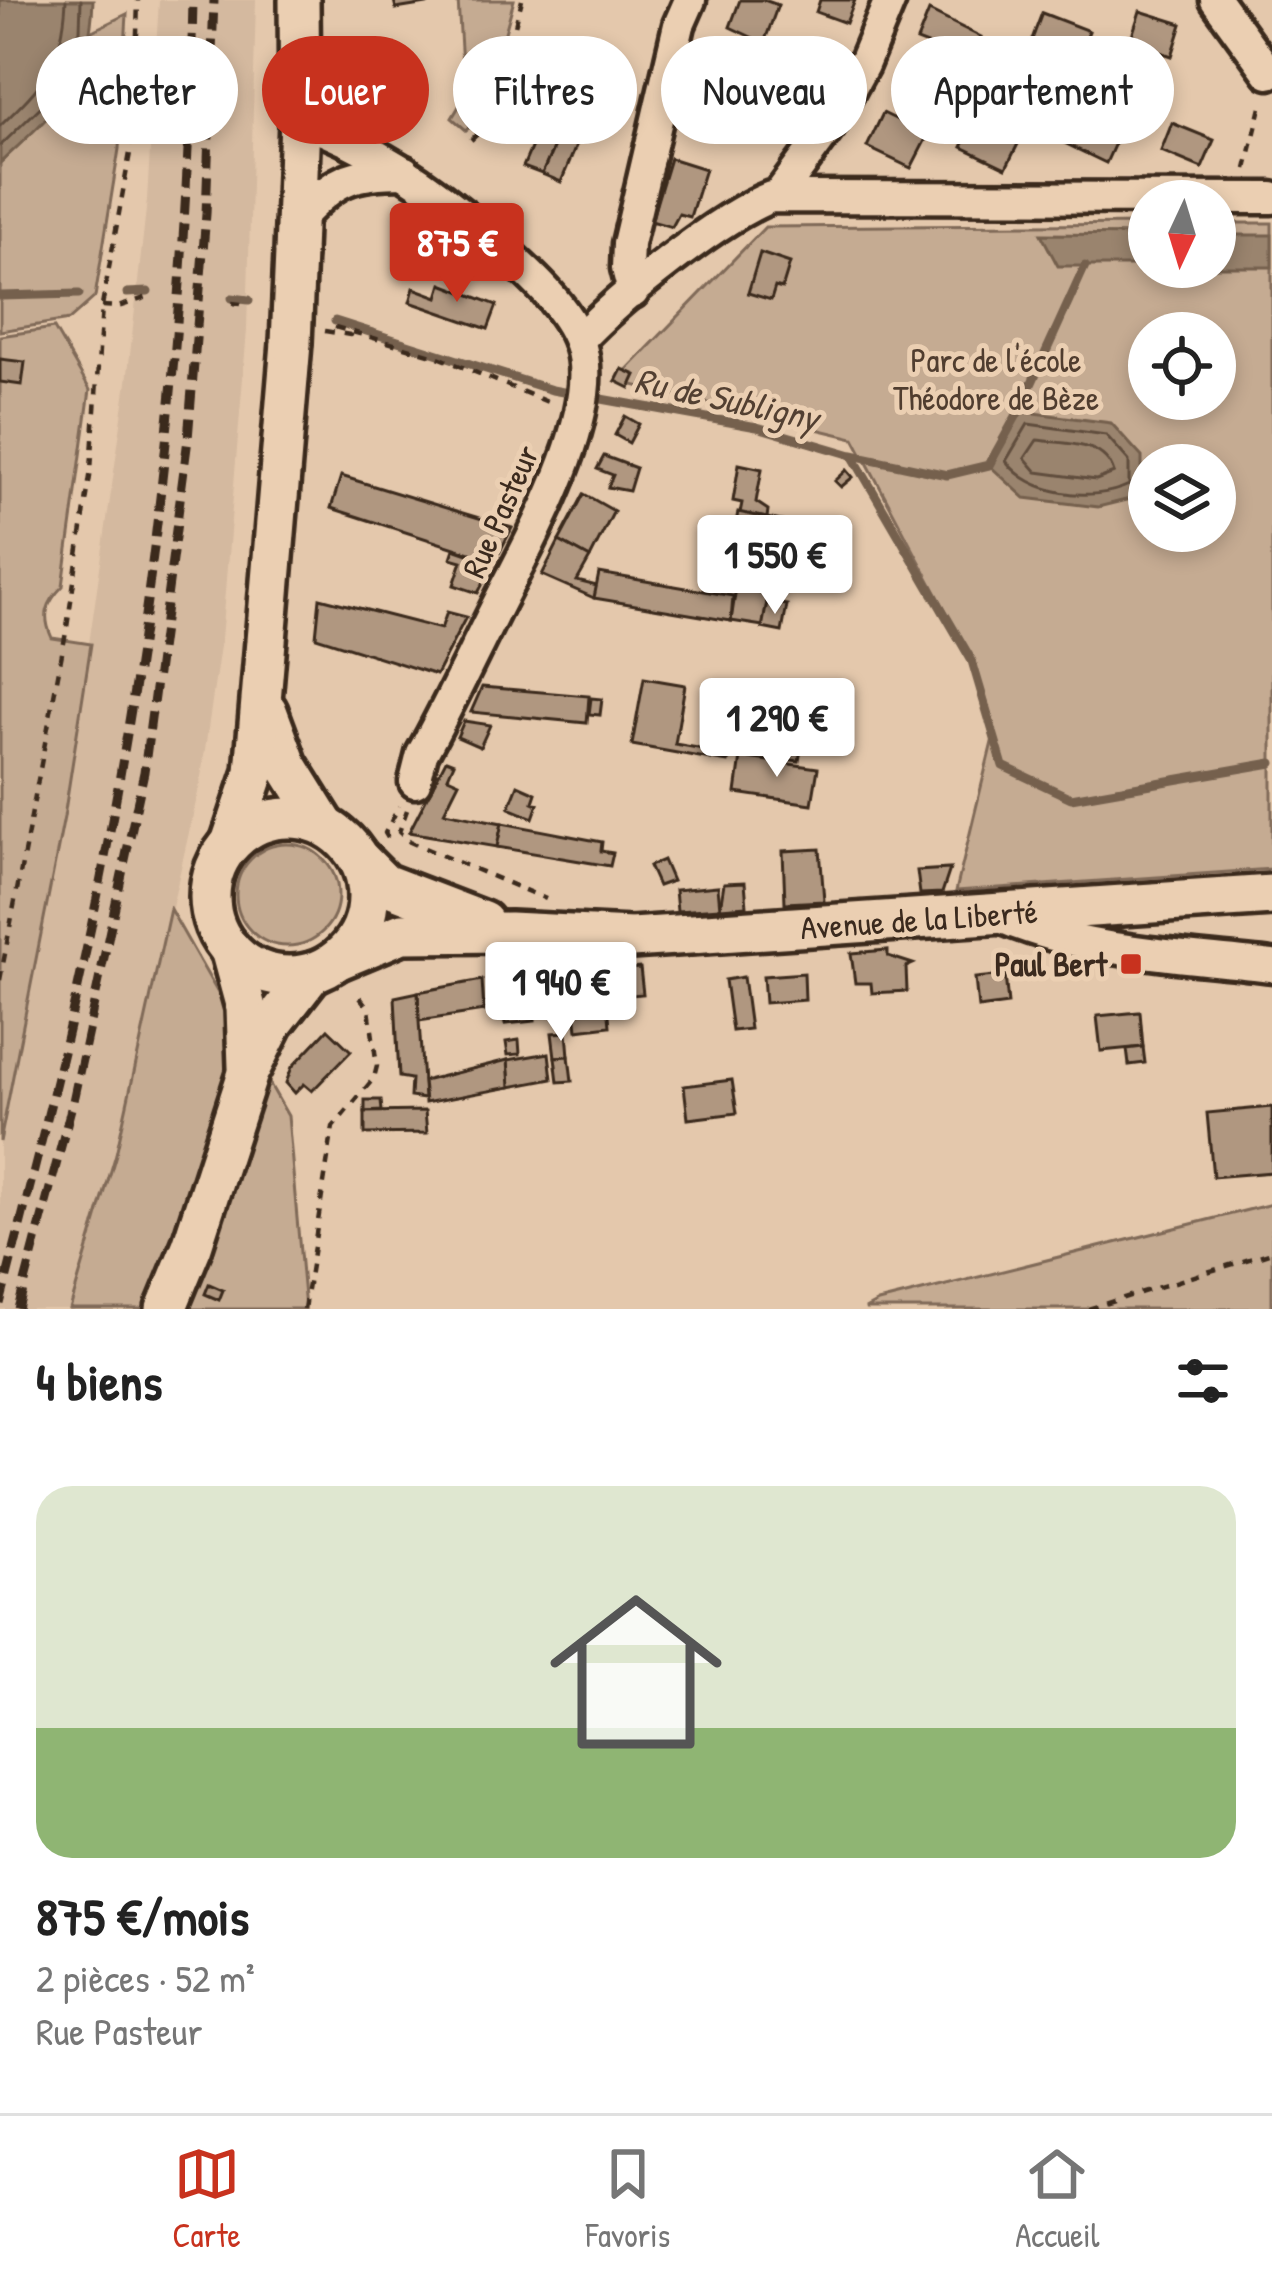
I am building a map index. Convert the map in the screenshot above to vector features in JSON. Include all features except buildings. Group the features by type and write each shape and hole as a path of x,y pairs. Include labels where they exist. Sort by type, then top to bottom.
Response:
{"main road":[{"path":"298,0 299,36"},
{"path":"248,1073 246,1008 230,950 217,929 211,884 231,843 255,772 274,515 310,338 296,237 299,144"},
{"path":"263,701 287,765 325,826"},
{"path":"231,843 275,819 300,819 325,826 378,855"},
{"path":"378,855 384,884 510,932"},
{"path":"335,974 364,923 367,879 378,855"},
{"name":"Avenue de la Liberté","path":"510,932 565,922 704,934 1272,895"},
{"path":"166,1309 192,1246 248,1073 273,1023 335,974 402,933 510,932"},
{"path":"230,950 267,973 335,974"}],"street":[{"path":"634,292 627,268 628,244 690,0"},
{"path":"778,196 829,128 890,0"},
{"path":"1216,0 1269,74"},
{"path":"348,144 407,172 539,282 582,354"},
{"path":"296,237 343,178 367,172 407,172"},
{"path":"582,354 600,317 750,205 778,196 1272,198"},
{"name":"Rue Pasteur","path":"415,782 422,754 561,474 579,410 582,354"},
{"path":"1144,903 1148,952"},
{"path":"993,914 1028,929 1148,952 1272,966"}],"path":[{"path":"0,980 91,470 99,337 134,130 138,0"},
{"path":"512,36 522,0"},
{"path":"1239,198 1269,74"},
{"path":"104,303 118,307 148,297"},
{"path":"232,303 249,305"},
{"path":"335,327 450,361 579,410"},
{"path":"310,338 350,335 351,330"},
{"path":"378,855 385,833 415,782"},
{"path":"415,782 401,836 565,922"},
{"path":"304,1309 333,1127 374,1078 377,1066 369,1009 335,974"},
{"path":"1088,1309 1272,1252"}],"shaded area":[{"path":"159,0 256,0 247,330 221,639 200,784 116,1154 70,1309 0,1309 0,1142 64,816 127,382 150,144 238,144 238,36 157,36"}],"green space":[{"path":"458,0 514,0 504,36 460,36"},
{"path":"127,14 126,36 90,36"},
{"path":"36,128 36,144 119,144 95,297 69,320 0,331 0,163"},
{"name":"Parc de l'école Théodore de Bèze","path":"1236,223 1272,223 1272,869 956,891 994,734 972,660 854,438 616,381 765,227 1128,224 1128,288 1236,288"},
{"path":"54,328 90,390 63,586 49,604 47,623 52,638 91,644 64,817 0,1142 0,336"},
{"path":"287,844 307,848 323,859 334,875 338,895 334,915 323,931 307,942 287,946 267,942 251,931 240,915 236,895 240,875 251,859 267,848"},
{"path":"170,909 288,1116 305,1309 70,1309 116,1154"},
{"path":"1272,1204 1272,1309 865,1309 878,1302"}],"water":[{"path":"0,0 93,0 89,36 36,36 36,129 0,163"},
{"path":"1041,234 1128,235 1128,266 1058,266"},
{"path":"1236,235 1272,235 1272,267 1236,267"},
{"path":"1019,411 1111,423 1130,444 1128,500 1098,507 1025,498 989,465"}],"waterway":[{"path":"853,455 947,475 989,465 1085,266"},
{"name":"Ru de Subligny","path":"127,293 148,292"},
{"name":"Ru de Subligny","path":"0,296 79,294"},
{"name":"Ru de Subligny","path":"232,298 249,300"},
{"name":"Ru de Subligny","path":"335,321 552,390 757,427 852,455 972,661 1003,766 1071,798 1272,763"}],"railway":[{"path":"0,1304 90,932 139,660 176,331 193,0"},
{"path":"18,1309 73,1101 144,772 188,439 206,214 214,0"}],"place":[{"name":"Paul Bert","path":"1131,964"}]}
